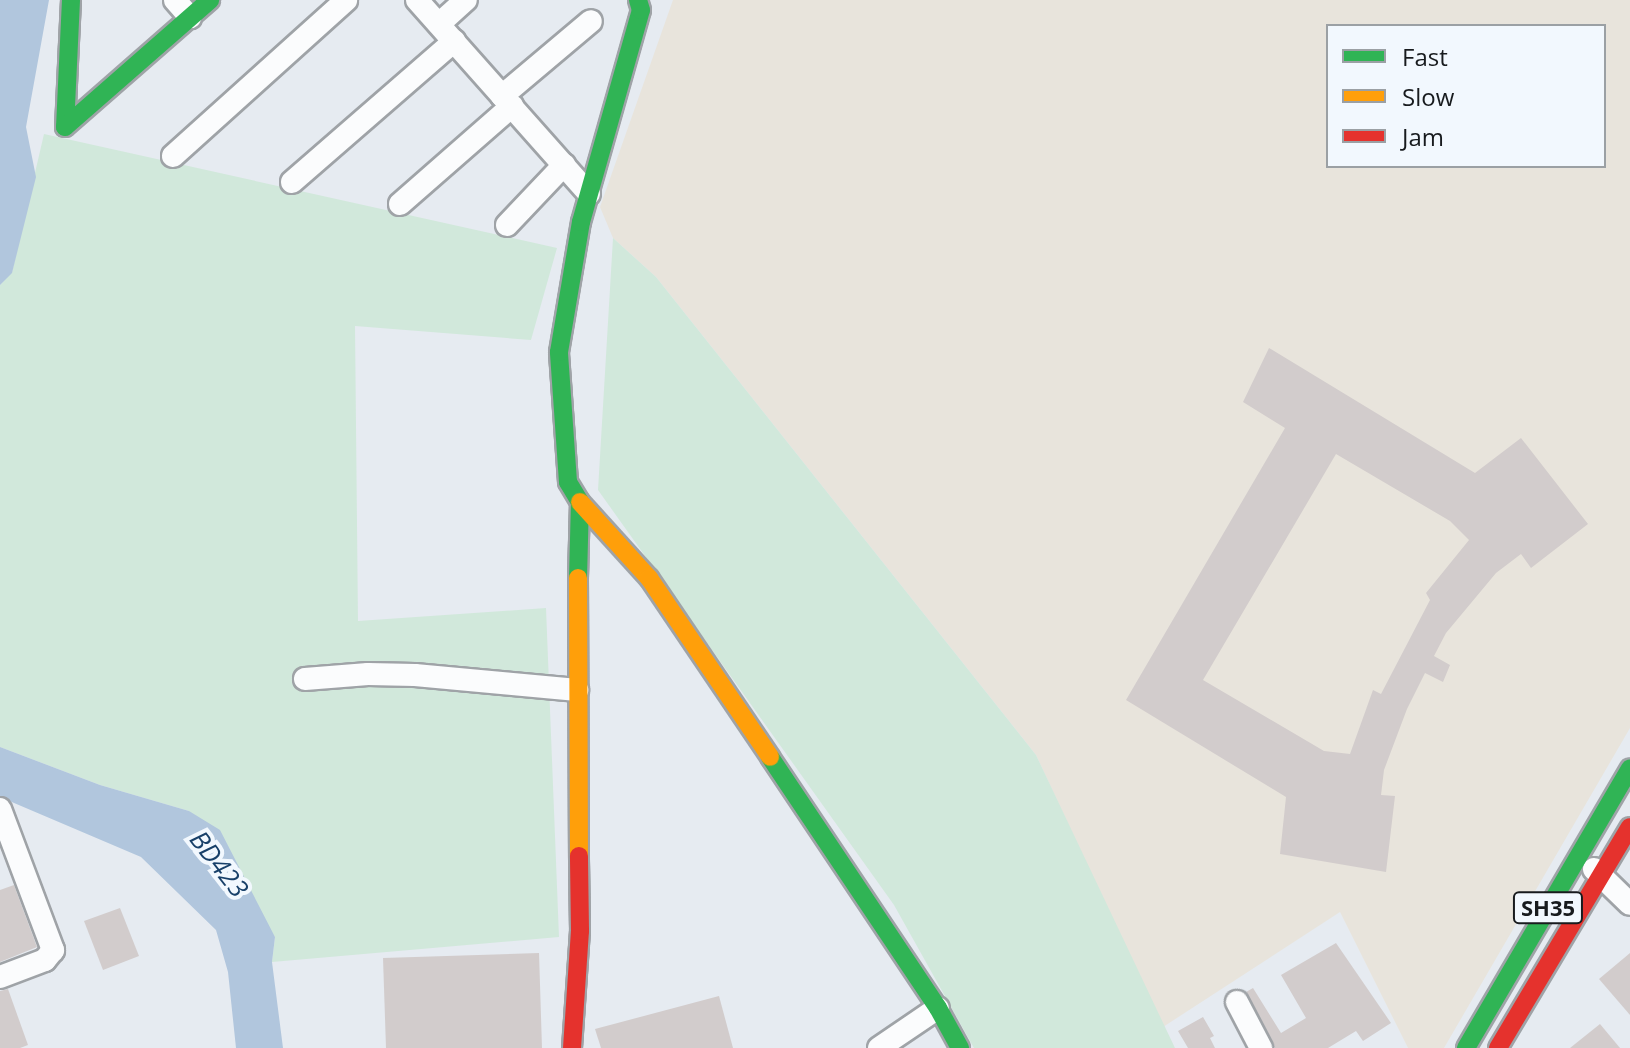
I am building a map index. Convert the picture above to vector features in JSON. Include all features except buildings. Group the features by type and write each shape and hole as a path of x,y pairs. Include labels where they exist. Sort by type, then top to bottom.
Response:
{"street":[{"path":"71,0 65,127 210,0"},
{"path":"175,0 190,17"},
{"path":"173,156 346,0"},
{"path":"417,0 589,194"},
{"path":"439,24 466,0"},
{"path":"638,0 641,10 589,194 559,352 568,482 580,502 649,578 938,1008 960,1048"},
{"path":"400,204 591,21"},
{"path":"292,182 454,41"},
{"path":"507,225 564,165"},
{"path":"572,1048 580,931 577,690 580,502"},
{"path":"305,679 368,674 415,675 577,690"},
{"name":"SH35","path":"1466,1048 1630,769"},
{"path":"0,809 53,950 45,960 0,977"},
{"name":"SH35","path":"1498,1048 1630,827"},
{"path":"1577,858 1602,874 1630,904"},
{"path":"1237,1002 1261,1048"},
{"path":"879,1048 938,1008"}],"shaded area":[{"path":"673,0 1630,0 1630,728 1444,1048 1408,1048 1340,912 1163,1027 1036,755 656,277 613,238 600,207"}],"green space":[{"path":"44,134 557,248 531,340 355,326 358,621 546,608 559,937 272,962 275,937 189,811 100,785 0,747 0,285 12,272"},
{"path":"613,238 656,277 1036,755 1175,1048 974,1048 894,905 598,490"}],"water":[{"path":"0,0 49,0 26,127 36,177 12,273 0,285"},
{"name":"BD423","path":"0,747 100,785 189,811 220,830 275,937 272,962 283,1048 236,1048 228,972 216,930 141,857 0,797"}],"traffic: fast":[{"path":"71,0 65,127 210,0"},
{"path":"578,578 580,502 568,482 559,352 581,222 641,10 638,0"},
{"path":"770,757 938,1008 960,1048"},
{"path":"1466,1048 1630,769"}],"traffic: slow":[{"path":"580,502 649,578 770,757"},
{"path":"578,578 579,856"}],"traffic: jam":[{"path":"1498,1048 1630,827"},
{"path":"572,1048 580,931 579,856"}]}
